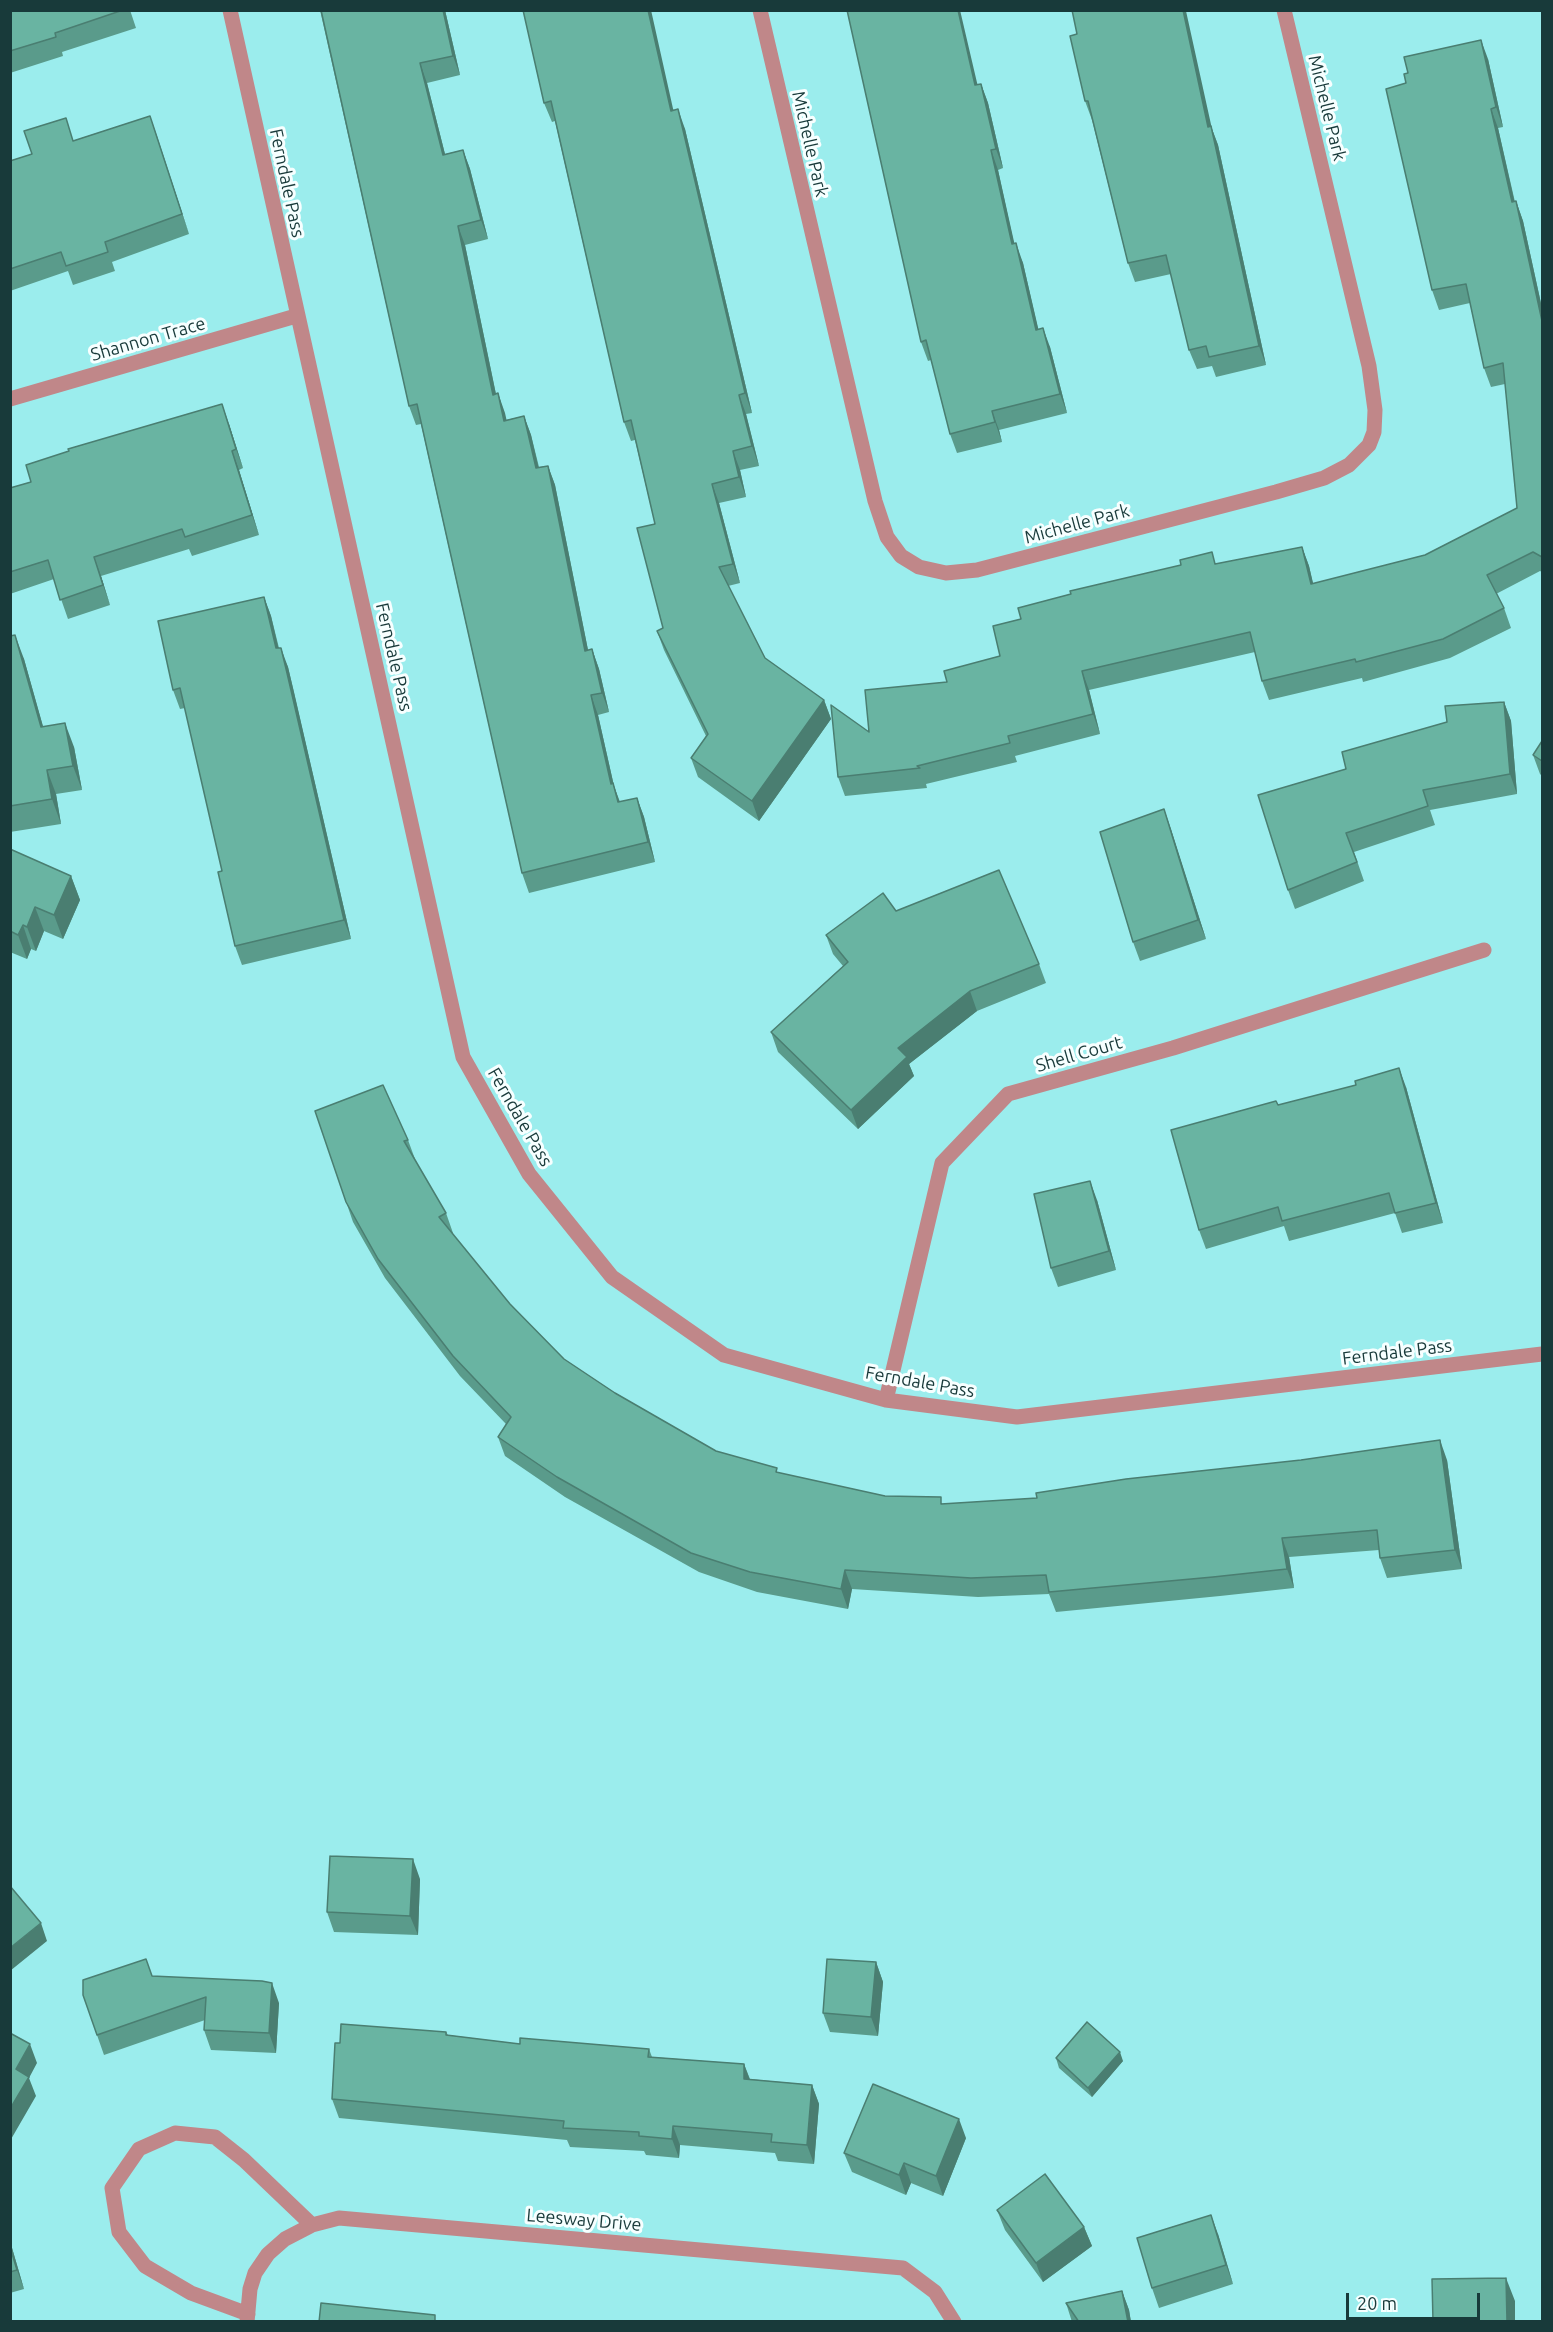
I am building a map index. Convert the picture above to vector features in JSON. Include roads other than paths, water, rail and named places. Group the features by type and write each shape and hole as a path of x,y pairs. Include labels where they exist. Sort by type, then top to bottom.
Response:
{"street":[{"name":"Ferndale Pass","path":"230,10 296,316 432,908 463,1057 529,1174 612,1276 724,1355 886,1400 1017,1417 1542,1354"},
{"name":"Michelle Park","path":"760,10 875,501 887,537 901,556 919,567 946,573 977,570 1305,484 1349,465 1369,446 1374,432 1375,410 1370,366 1284,10"},
{"name":"Shannon Trace","path":"10,399 296,316"},
{"name":"Shell Court","path":"886,1400 942,1162 1008,1094 1173,1048 1484,950"},
{"path":"248,2318 191,2293 145,2266 119,2232 112,2188 139,2149 175,2133 215,2138 244,2160 312,2226"},
{"name":"Leesway Drive","path":"248,2318 253,2281 268,2254 285,2239 312,2226 339,2218 903,2268 935,2292 954,2322"}]}
